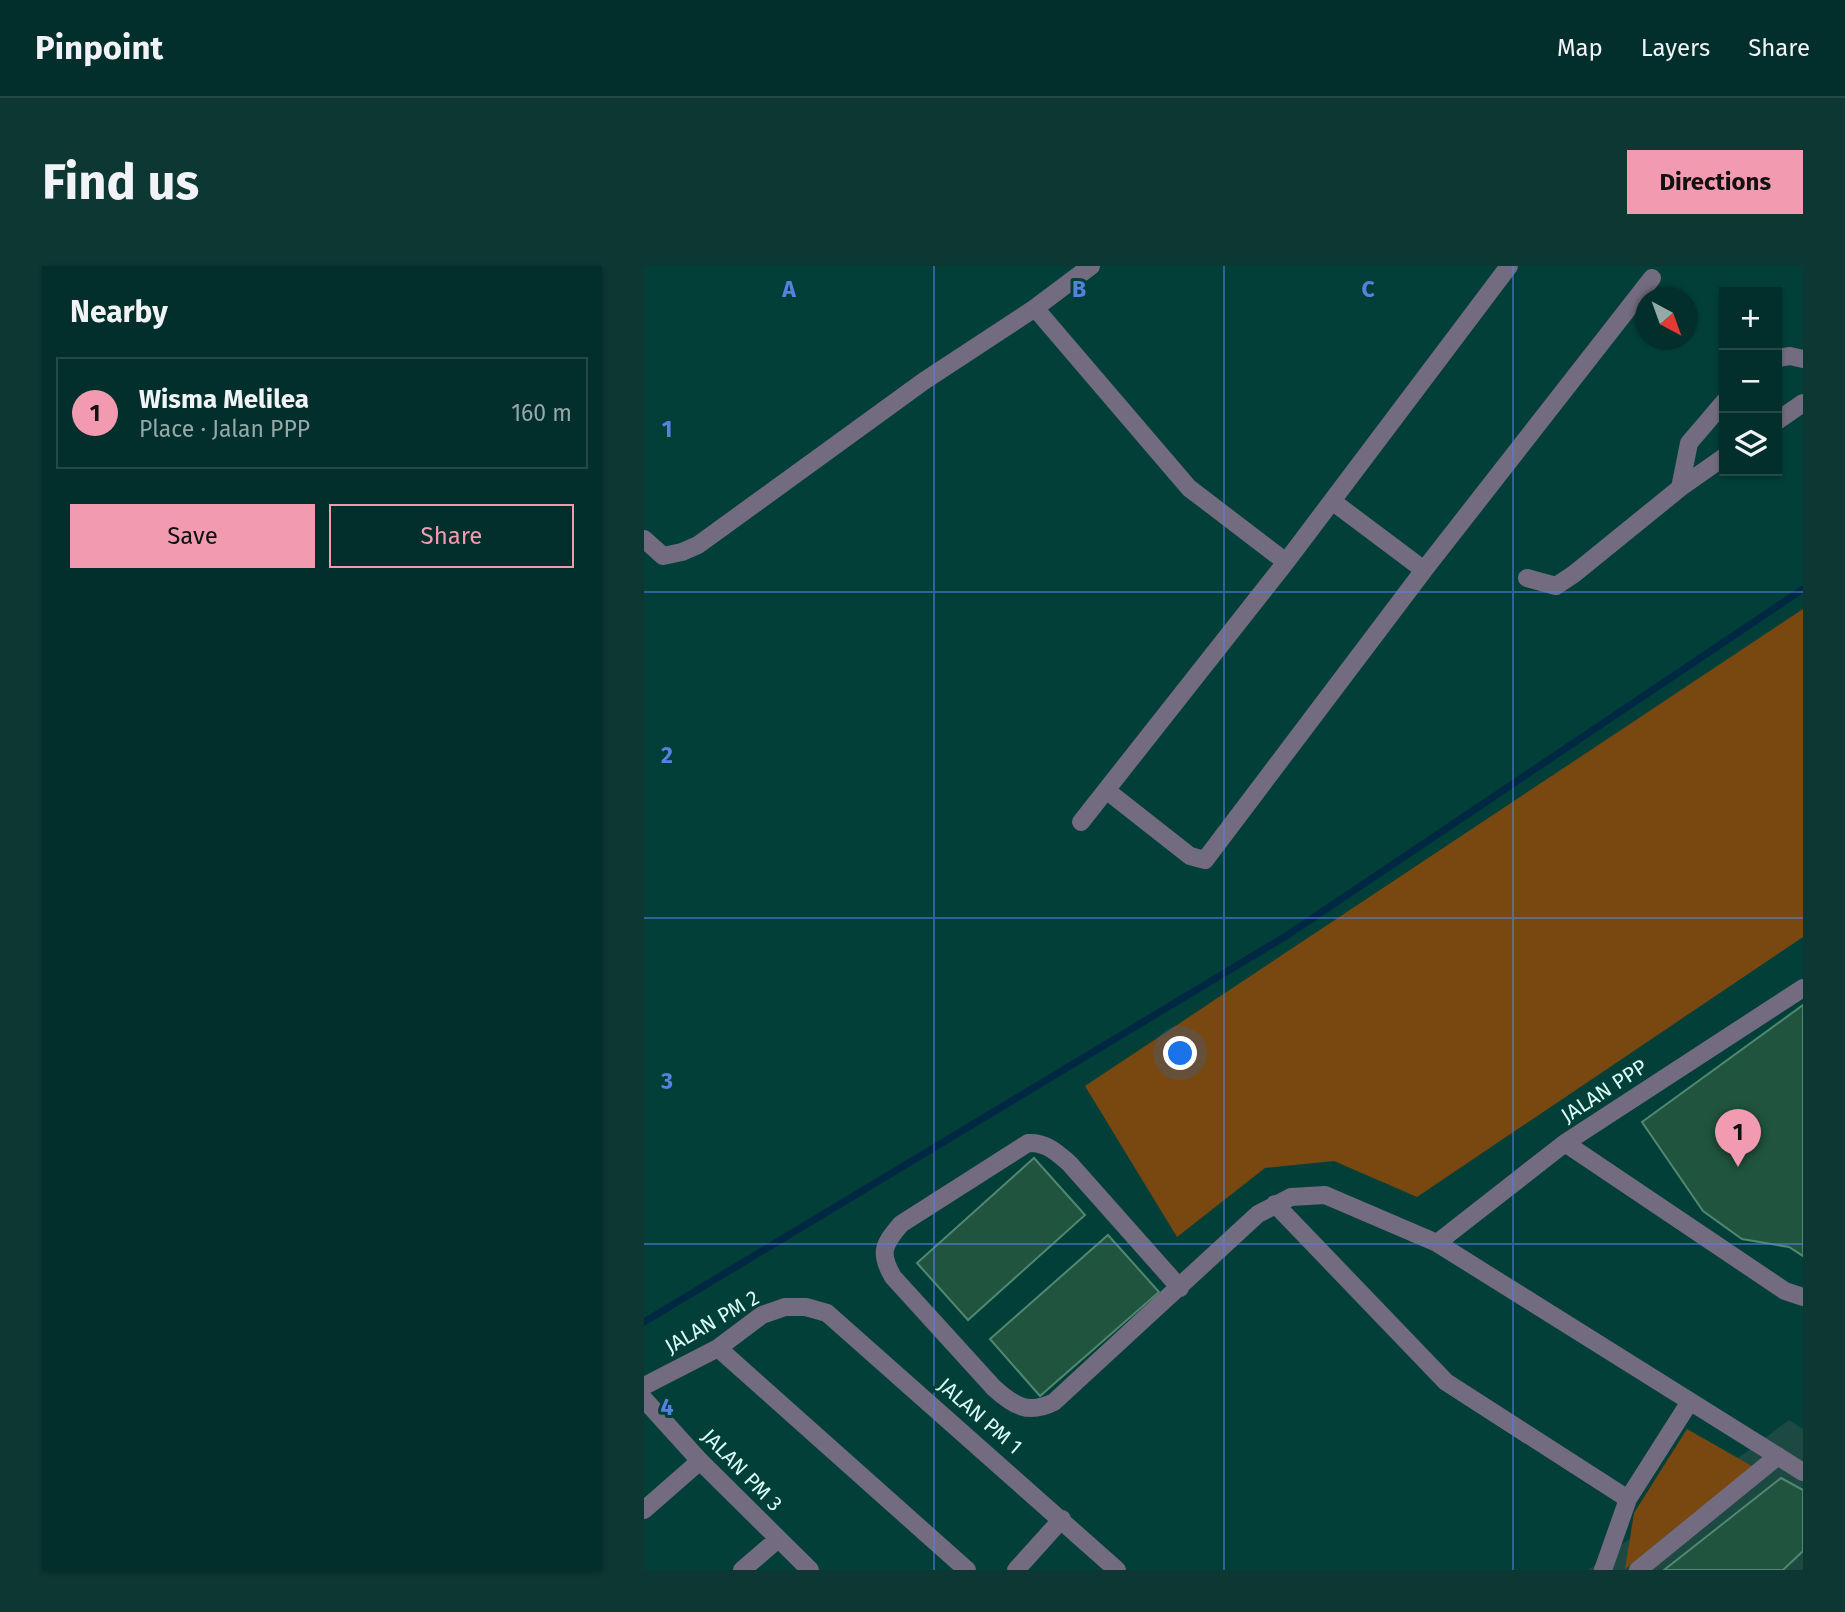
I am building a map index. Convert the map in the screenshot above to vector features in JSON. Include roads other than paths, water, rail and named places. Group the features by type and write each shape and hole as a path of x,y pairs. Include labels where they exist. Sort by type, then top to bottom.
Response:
{"street":[{"path":"644,539 663,556 698,545 924,380 1035,308 1091,266"},
{"path":"1081,822 1286,562 1509,266"},
{"path":"1106,790 1190,856 1205,860 1424,570 1652,278"},
{"path":"1035,308 1189,488 1286,562"},
{"path":"1782,357 1803,359"},
{"path":"1782,418 1803,403"},
{"path":"1680,488 1689,443 1719,408"},
{"path":"1527,579 1556,586 1719,461"},
{"path":"1332,501 1424,570"},
{"name":"JALAN PPP","path":"1437,1243 1565,1143 1803,988"},
{"path":"1180,1288 1069,1163 1055,1150 1040,1143 1028,1143 901,1224 884,1249 885,1263 893,1277 993,1388 1006,1399 1024,1408 1040,1409 1054,1402 1180,1288 1258,1214 1291,1196 1325,1195 1437,1243 1803,1472"},
{"path":"1565,1143 1785,1291 1803,1297"},
{"path":"1275,1204 1446,1382 1628,1499"},
{"name":"JALAN PM 2","path":"644,1386 718,1348 762,1315 785,1307 806,1307"},
{"name":"JALAN PM 1","path":"806,1307 827,1314 844,1327 1117,1570"},
{"path":"718,1348 967,1570"},
{"name":"JALAN PM 3","path":"644,1399 700,1461 810,1570"},
{"path":"1603,1570 1628,1499 1689,1403"},
{"path":"1638,1570 1778,1456"},
{"path":"644,1510 700,1461"},
{"path":"1016,1570 1062,1519"},
{"path":"742,1570 777,1540"}],"waterway":[{"path":"644,1322 1286,936 1803,589"}],"place":[{"name":"Wisma Melilea","path":"1738,1167"}]}
